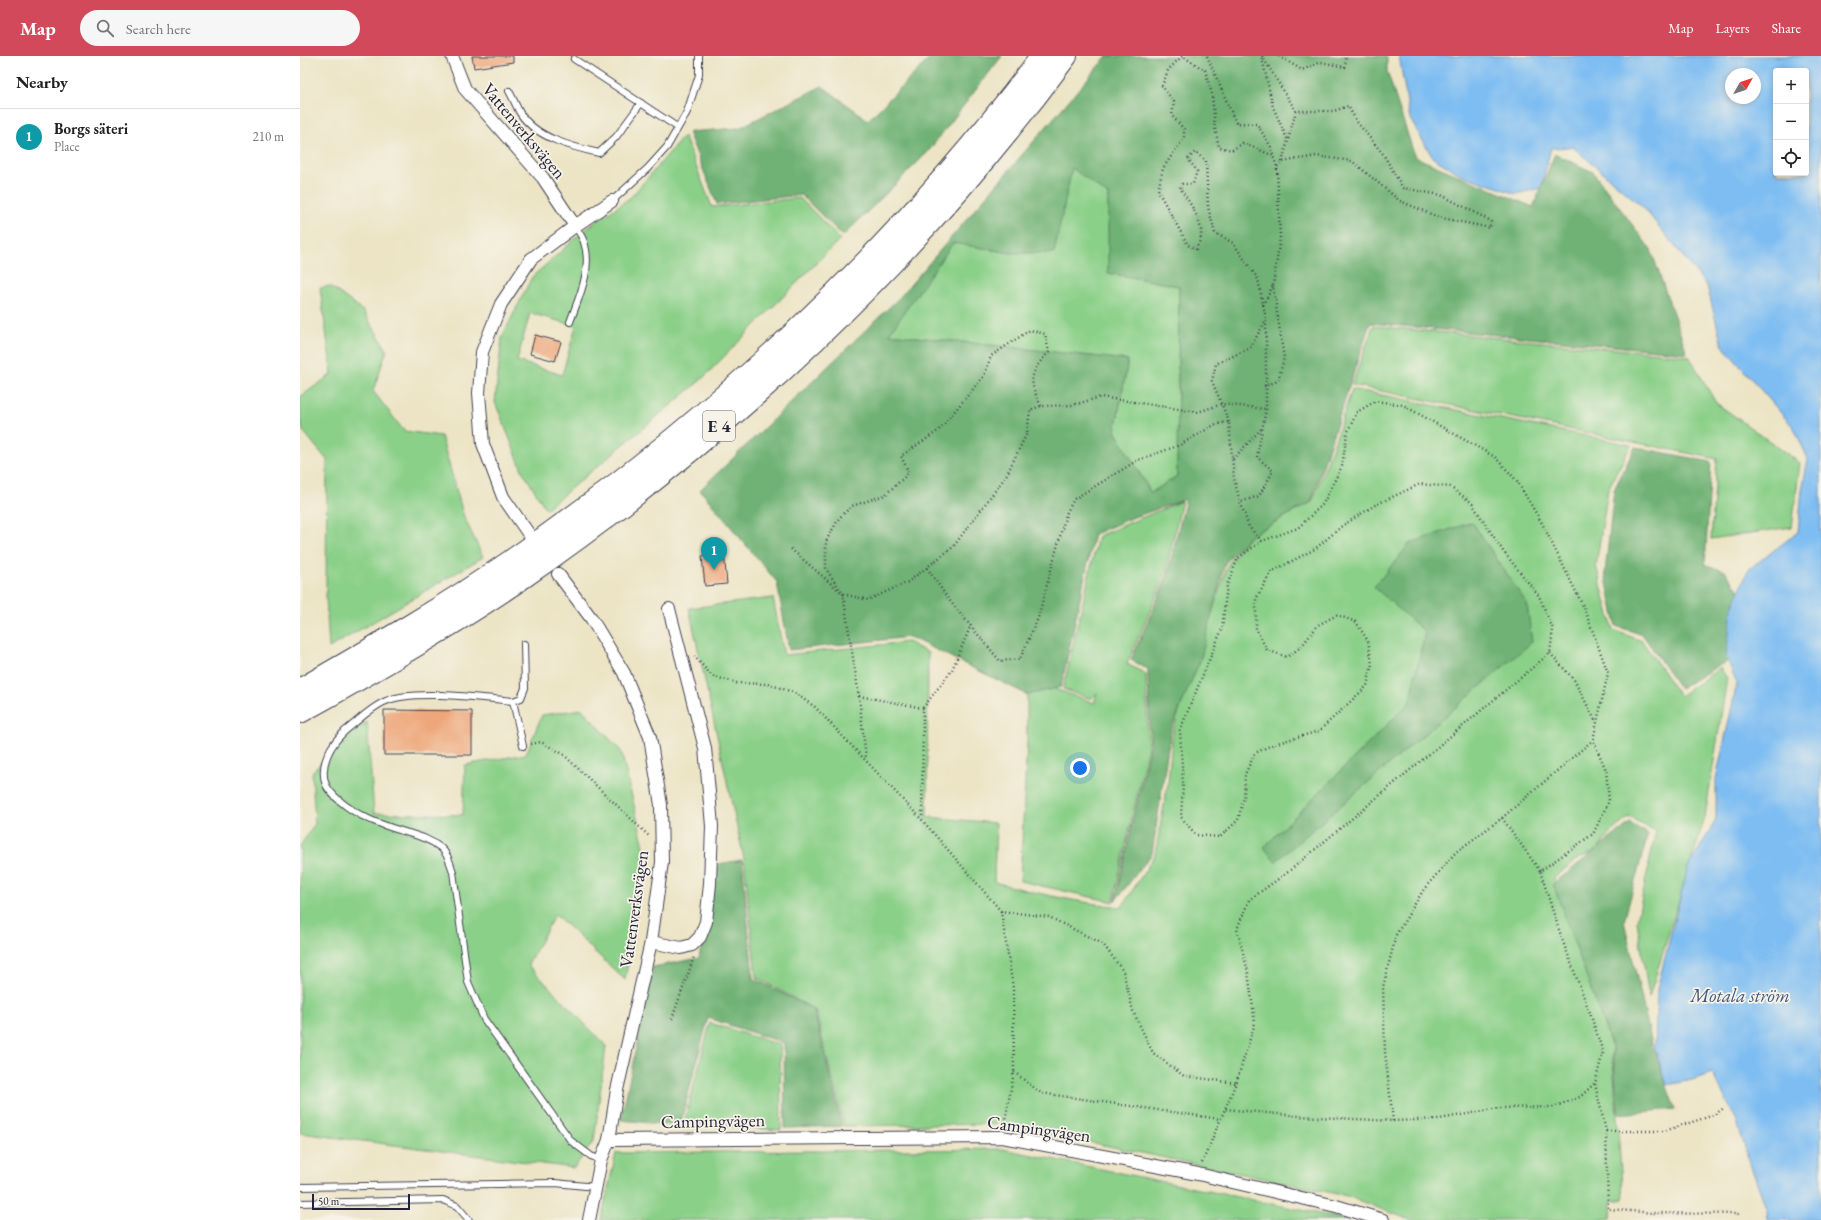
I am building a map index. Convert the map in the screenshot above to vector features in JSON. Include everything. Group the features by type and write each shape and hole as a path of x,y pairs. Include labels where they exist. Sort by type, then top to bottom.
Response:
{"highway":[{"name":"E 4","path":"300,690 405,630 510,562 637,468 694,422 754,369 835,293 927,197 1009,101 1042,56"},
{"name":"E 4","path":"300,712 413,648 518,580 649,483 767,384 844,312 940,212 1025,112 1066,56"}],"street":[{"name":"Vattenverksvägen","path":"452,56 465,89 543,178 575,226"},
{"path":"528,533 503,496 483,444 479,393 482,352 501,304 531,259 575,226 612,201"},
{"name":"Vattenverksvägen","path":"558,574 591,618 624,673 650,737 661,805 662,862 650,942 617,1090 609,1140 602,1160 589,1220"},
{"path":"650,942 681,948 692,944 700,937 706,922 712,826 705,748 669,609"},
{"name":"Campingvägen","path":"609,1140 1002,1137 1198,1174 1336,1206 1383,1220"}],"lane":[{"path":"612,201 648,168 667,147 677,127 687,112 699,75 699,56"},
{"path":"574,59 677,127"},
{"path":"509,91 521,115 538,130 561,144 599,153 616,137 641,103"},
{"path":"570,322 586,269 585,246 575,226"},
{"path":"524,644 525,688 521,698 513,701 415,694 387,700 365,715 340,736 327,754 324,768 325,783 332,794 348,809 365,818 424,838 442,849 449,860 452,872 468,982 484,1019 571,1141 591,1156 602,1160"},
{"path":"513,701 523,746"},
{"path":"300,1187 555,1183 596,1187"},
{"path":"301,1203 443,1200 457,1206 469,1220"}],"path":[{"path":"1207,56 1236,123 1257,124 1271,147 1274,156 1243,142 1232,150 1219,147 1215,128 1212,94 1205,70 1182,56 1168,70 1162,86 1174,102 1172,116 1184,129 1184,138 1163,168 1158,191 1188,245 1196,249 1201,237 1198,219 1192,206 1180,188 1182,184 1193,184 1197,171 1188,159 1195,152 1206,161 1208,207 1215,234 1233,243 1258,279 1266,319 1264,386 1266,409 1257,457 1272,471 1259,496 1240,502"},
{"path":"1262,56 1296,111 1282,162 1277,167"},
{"path":"1262,56 1273,107 1288,141"},
{"path":"1279,56 1302,70 1321,62 1345,67 1346,56"},
{"path":"1282,162 1316,156 1352,162 1400,201 1438,217 1490,228 1491,221 1441,196 1404,188 1383,154 1357,122 1348,106 1334,111 1296,111"},
{"path":"1264,386 1278,381 1284,358 1273,286 1280,238 1277,167 1271,147"},
{"path":"1263,306 1273,286"},
{"path":"1262,541 1249,527 1240,502 1234,478 1229,422 1212,381 1216,364 1250,348 1266,319"},
{"path":"866,758 859,696 843,594 826,569 826,541 840,518 852,506 885,495 909,473 901,456 938,431 984,376 991,356 1030,330 1045,334 1049,352 1035,367 1032,388 1041,406"},
{"path":"790,549 843,594 868,600 908,582 953,548 1006,476 1027,433 1030,410 1041,406 1073,405 1101,397 1198,412 1222,404 1266,409"},
{"path":"1198,1174 1236,1083 1255,1023 1248,972 1237,929 1249,900 1294,867 1550,654 1553,629 1539,596 1503,551 1471,502 1450,487 1420,484 1375,505 1342,526 1315,549 1271,572 1256,599 1256,629 1267,650 1286,657 1301,647 1318,625 1337,615 1356,622 1368,641 1372,664 1367,686 1319,731 1274,744 1255,753 1245,774 1244,797 1238,820 1220,836 1196,835 1181,817 1183,785 1180,730 1222,629 1227,585 1238,558 1262,541 1298,528 1323,504 1342,466 1347,434 1357,412 1376,401 1404,405 1495,457 1517,481 1542,525 1585,610 1608,673 1593,740 1606,770 1609,801 1593,834 1540,871"},
{"path":"927,568 949,600 1000,661 1020,659 1038,618 1066,514 1074,499 1138,460 1180,445 1216,424 1229,422"},
{"path":"1232,459 1263,427"},
{"path":"922,820 923,708 952,670 971,625"},
{"path":"679,650 690,650 712,676 737,683 768,684 793,692 815,707 866,758 1001,911 1013,988 1014,1072 1002,1137"},
{"path":"1550,654 1574,680 1596,722"},
{"path":"859,696 923,708"},
{"path":"1393,1121 1385,1052 1383,987 1396,935 1424,889 1456,852 1502,818 1593,740"},
{"path":"523,746 541,742 563,754 662,849"},
{"path":"1502,818 1540,871 1563,942 1603,1052 1595,1083 1606,1131 1608,1209 1653,1213 1739,1214"},
{"path":"1001,911 1049,917 1103,944 1123,971 1133,1011 1153,1053 1184,1076 1236,1083"},
{"path":"672,1019 700,937"},
{"path":"1014,1072 1041,1093 1220,1120"},
{"path":"1225,1109 1299,1116 1393,1121 1440,1119 1499,1108 1553,1107 1580,1097 1595,1083"},
{"path":"1606,1131 1664,1131 1714,1115 1724,1108"}],"green space":[{"path":"932,56 1002,56 927,153 843,236 801,195 717,204 688,132 739,128 822,86 868,120"},
{"path":"1107,56 1387,56 1387,71 1415,157 1533,207 1555,154 1593,172 1651,250 1687,353 1370,323 1311,502 1250,536 1225,563 1200,661 1171,729 1152,854 1115,901 1150,745 1148,669 1131,660 1166,579 1186,499 1134,517 1094,534 1061,687 1028,695 910,637 789,650 777,582 700,490 900,297","holes":["1072,168 1108,195 1108,273 1179,286 1177,476 1151,493 1115,431 1128,360 889,334 953,243 1011,253 1054,253"]},
{"path":"684,136 712,207 800,198 840,239 701,380 546,509 523,472 495,402 502,337 532,277 586,229 631,197","holes":["530,313 576,326 562,375 517,361"]},
{"path":"1072,167 1108,195 1109,273 1179,286 1177,476 1151,493 1115,431 1128,360 888,334 953,242 1011,253 1066,193"},
{"path":"330,286 363,311 387,350 373,391 404,431 441,436 464,517 483,557 329,648 326,597 327,460 303,431 300,416 300,397 332,374 320,288"},
{"path":"1373,326 1689,356 1716,403 1800,463 1792,527 1711,539 1717,459 1352,385"},
{"path":"1352,389 1631,445 1608,489 1596,566 1613,630 1642,641 1680,696 1720,668 1727,678 1705,817 1649,997 1637,921 1656,831 1629,817 1612,831 1597,850 1576,860 1554,878 1612,1048 1623,1199 1612,1201 1611,1218 1596,1220 1410,1220 1347,1196 1003,1124 844,1126 815,1010 756,977 744,859 689,608 773,598 784,655 908,642 928,653 927,817 996,823 994,882 1057,897 1122,907 1155,855 1168,783 1173,730 1228,564 1251,535 1312,502 1334,444"},
{"path":"1635,447 1711,462 1705,565 1725,571 1773,639 1716,667 1680,689 1643,635 1616,626 1605,573 1614,490"},
{"path":"1182,501 1164,578 1127,664 1146,674 1148,747 1113,902 1020,881 1027,742 1027,679 1094,703 1097,693 1091,699 1063,689 1098,536"},
{"path":"1472,522 1527,604 1532,642 1275,862 1264,847 1409,703 1425,632 1374,587 1410,543"},
{"path":"582,709 621,751 646,855 625,980 555,914 528,965 606,1046 594,1141 574,1168 300,1133 300,846 315,824 312,773 345,734 367,722 374,813 463,815 465,765 526,754 542,715"},
{"path":"1630,823 1648,834 1624,921 1652,1044 1675,1109 1618,1114 1613,1050 1553,884"},
{"path":"742,860 753,978 814,1010 842,1126 785,1128 784,1043 708,1018 680,1126 621,1120 653,967 699,958 718,864"},
{"path":"710,1023 780,1045 781,1130 684,1124"},
{"path":"1003,1149 1350,1220 601,1220 616,1153"}],"water":[{"name":"Motala ström","path":"1399,56 1821,56 1821,1220 1768,1220 1767,1210 1749,1161 1736,1119 1712,1073 1692,1080 1667,1085 1655,1048 1657,989 1688,867 1716,820 1716,779 1737,683 1726,657 1732,609 1748,570 1798,532 1802,490 1808,459 1794,428 1722,345 1707,286 1644,208 1573,147 1551,148 1541,188 1516,194 1462,175 1433,158 1410,119"}],"building":[{"path":"472,56 513,56 513,62 474,68"},
{"path":"535,335 561,342 555,361 530,354"},
{"path":"724,553 727,584 705,586 702,556"},
{"path":"384,710 472,711 472,755 384,755"}],"place":[{"name":"Borgs säteri","path":"714,570"}]}
